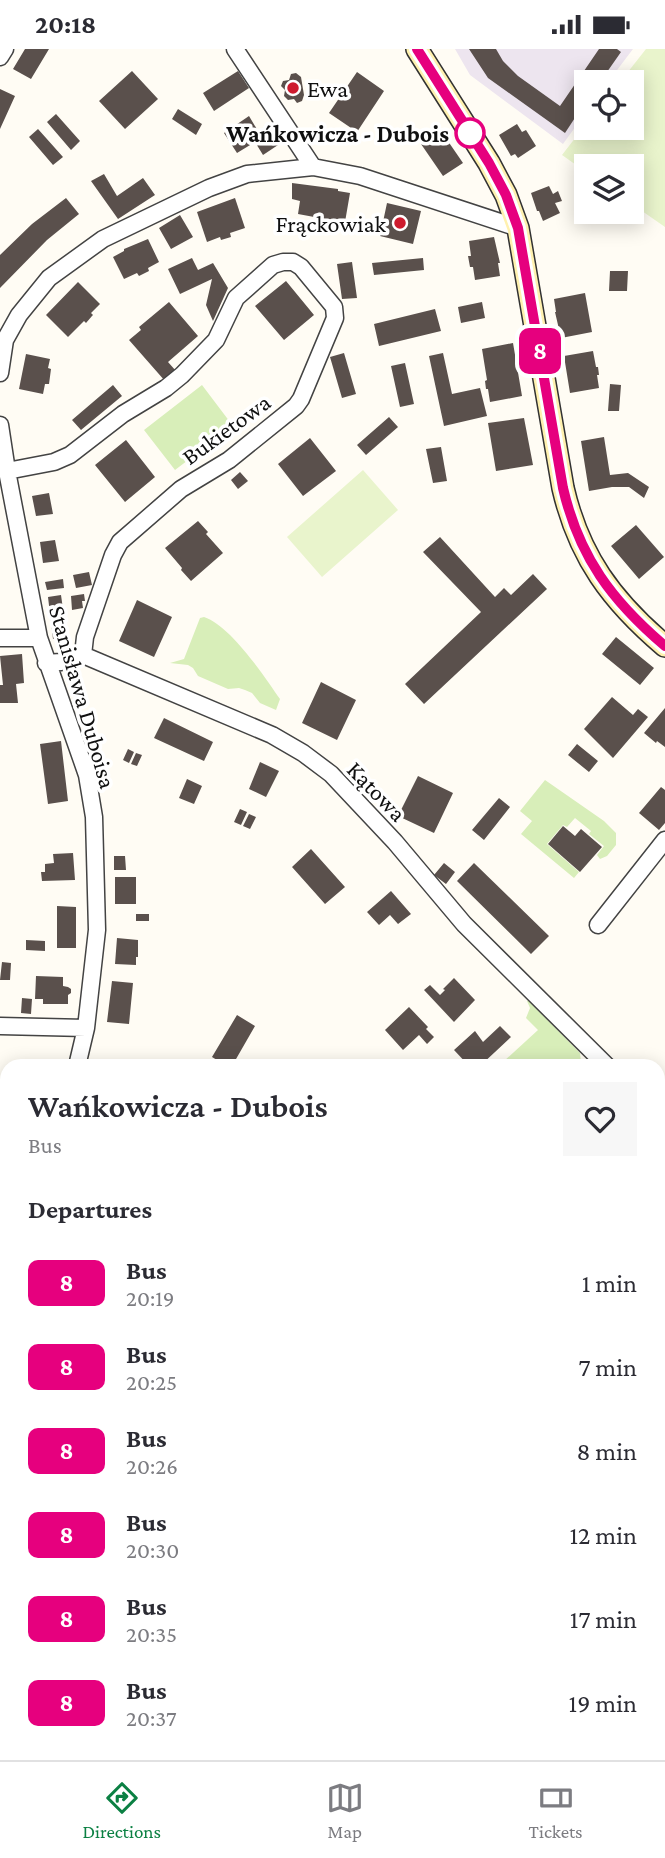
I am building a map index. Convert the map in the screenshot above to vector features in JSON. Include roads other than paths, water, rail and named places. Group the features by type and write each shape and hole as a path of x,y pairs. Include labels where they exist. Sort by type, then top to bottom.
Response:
{"street":[{"path":"0,57 5,49"},
{"path":"235,49 313,167"},
{"path":"416,49 489,163 506,195 518,228 569,515 601,580 634,618 665,646"},
{"path":"0,373 3,340 48,278 103,239 209,188 247,174 313,167 360,177 518,228"},
{"name":"Bukietowa","path":"7,471 54,462 70,455 123,414 166,388 216,339 236,298 273,265 293,262 301,267 334,307 335,318 296,406 229,460 180,488 120,542 85,637 83,655"},
{"name":"Stanisława Duboisa","path":"0,425 39,638 87,775 94,817 97,930 86,1028 79,1059"},
{"path":"0,638 39,638"},
{"path":"46,663 61,662 83,655"},
{"name":"Kątowa","path":"83,655 272,735 331,774 464,923 600,1059"},
{"path":"598,925 665,840"},
{"path":"0,1026 86,1028"}],"place":[{"name":"Ewa","path":"293,88"},
{"name":"Wańkowicza - Dubois","path":"470,133"},
{"name":"Frąckowiak","path":"400,223"}]}
